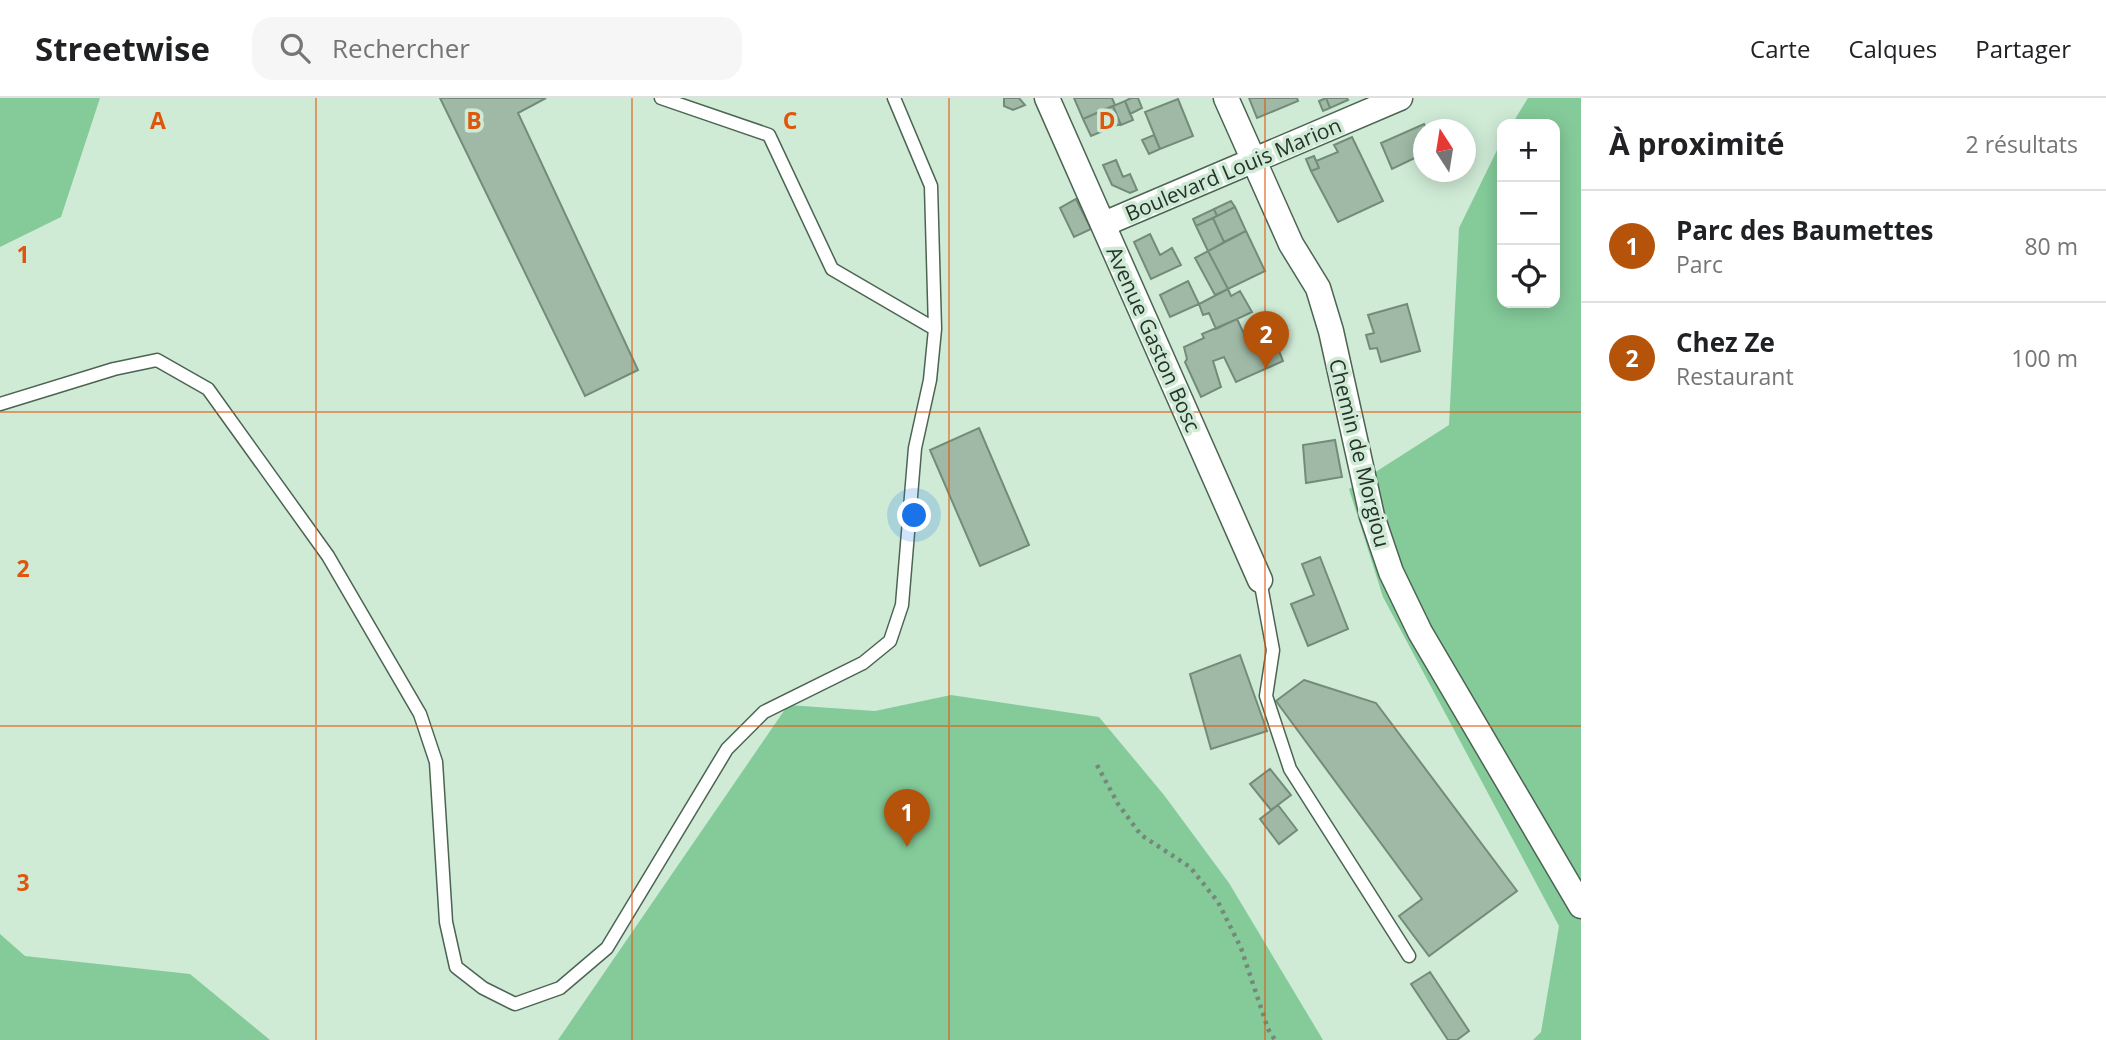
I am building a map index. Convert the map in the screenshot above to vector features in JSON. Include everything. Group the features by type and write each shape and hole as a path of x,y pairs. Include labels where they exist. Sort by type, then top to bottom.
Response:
{"street":[{"name":"Avenue Gaston Bosc","path":"1047,98 1260,580"},
{"name":"Chemin de Morgiou","path":"1226,98 1291,244 1318,288 1331,331 1372,516 1391,572 1420,632 1581,906"},
{"name":"Boulevard Louis Marion","path":"1104,223 1400,98"}],"lane":[{"path":"661,98 769,135 832,269 935,328"},
{"path":"0,404 114,369 157,360 208,389 328,556 420,714 436,762 446,922 456,967 483,988 514,1004 560,988 607,948 727,749 764,712 863,663 890,641 902,605 915,448 930,380 935,328 931,186 894,98"},
{"path":"1260,580 1273,650 1266,696 1290,769 1409,956"}],"path":[{"path":"1097,765 1118,804 1141,835 1190,867 1218,902 1241,948 1268,1029 1275,1040"}],"green space":[{"path":"0,98 100,98 61,217 0,247"},
{"path":"1528,98 1581,98 1581,1040 1533,1040 1541,1032 1559,926 1383,597 1349,489 1449,425 1459,228 1497,150 1497,308 1560,308 1560,119 1515,119"},
{"path":"951,695 1099,717 1164,795 1229,883 1323,1040 558,1040 788,705 875,711"},
{"path":"0,934 25,956 190,974 270,1040 0,1040"}],"building":[{"path":"440,98 546,98 518,113 638,370 585,396"},
{"path":"1004,98 1019,98 1025,105 1013,110 1004,106"},
{"path":"1074,98 1112,98 1115,105 1083,119"},
{"path":"1138,98 1142,108 1130,114 1125,101"},
{"path":"1249,98 1297,98 1298,101 1257,118"},
{"path":"1326,98 1347,98 1348,100 1330,108"},
{"path":"1326,98 1330,108 1323,111 1319,101"},
{"path":"1178,99 1193,136 1160,149 1145,112"},
{"path":"1125,101 1133,120 1121,125 1113,106"},
{"path":"1113,106 1120,124 1091,136 1083,119"},
{"path":"1413,129 1413,159 1392,169 1381,143"},
{"path":"1154,135 1160,149 1149,154 1142,140"},
{"path":"1352,137 1383,201 1338,222 1311,171 1319,168 1316,161 1338,152 1334,145"},
{"path":"1314,156 1319,168 1311,171 1306,159"},
{"path":"1116,160 1123,177 1130,174 1137,190 1130,193 1112,185 1103,165"},
{"path":"1076,199 1091,229 1074,237 1060,208"},
{"path":"1231,201 1235,207 1217,216 1214,209"},
{"path":"1235,207 1246,231 1224,242 1213,218"},
{"path":"1214,209 1217,216 1196,226 1193,219"},
{"path":"1213,218 1224,242 1208,251 1196,226"},
{"path":"1246,231 1265,271 1228,289 1208,251"},
{"path":"1150,234 1160,255 1172,248 1181,265 1151,279 1134,242"},
{"path":"1208,251 1228,289 1215,295 1195,258"},
{"path":"1188,281 1199,304 1170,317 1160,295"},
{"path":"1228,289 1231,296 1240,291 1252,312 1216,329 1209,313 1203,315 1199,304"},
{"path":"1407,304 1420,351 1381,362 1377,348 1370,349 1366,335 1374,333 1368,315"},
{"path":"1237,319 1245,336 1269,326 1283,361 1236,382 1224,357 1213,361 1221,387 1201,397 1185,362 1187,359 1184,347 1204,338 1202,334"},
{"path":"979,428 1029,545 980,566 930,450"},
{"path":"1335,440 1342,477 1306,483 1303,445"},
{"path":"1320,557 1348,629 1308,646 1291,604 1314,595 1302,564"},
{"path":"1240,655 1267,731 1211,749 1190,674"},
{"path":"1304,680 1376,703 1517,891 1429,956 1399,916 1422,899 1276,701"},
{"path":"1270,769 1291,795 1271,810 1250,784"},
{"path":"1278,805 1297,830 1279,844 1260,819"},
{"path":"1430,972 1469,1031 1457,1040 1448,1040 1411,984"}],"place":[{"name":"Chez Ze","path":"1266,369"},
{"name":"Parc des Baumettes","path":"907,847"}]}
